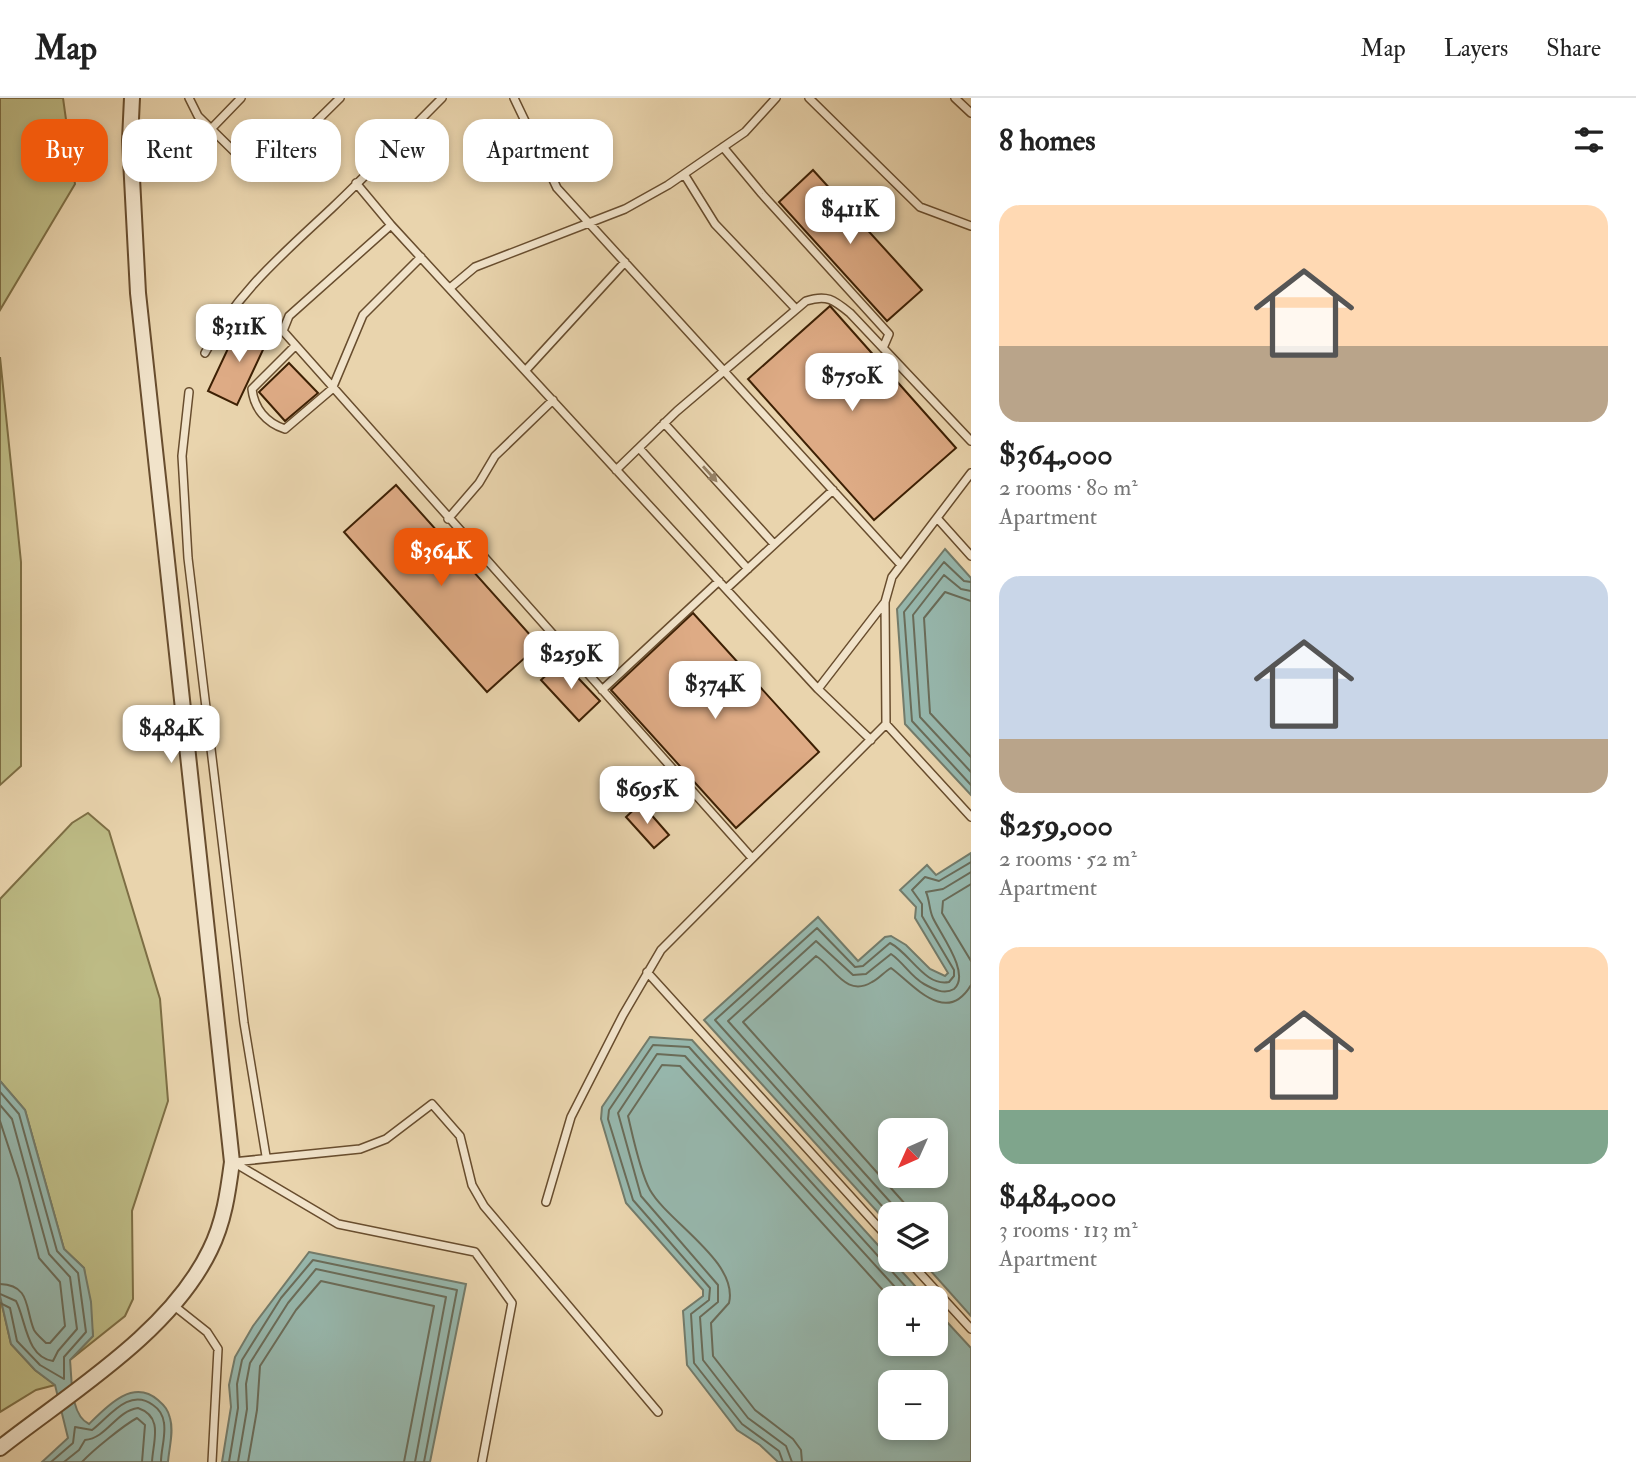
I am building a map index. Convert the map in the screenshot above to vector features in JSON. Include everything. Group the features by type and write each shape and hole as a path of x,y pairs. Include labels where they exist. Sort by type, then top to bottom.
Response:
{"street":[{"path":"0,1448 76,1389 173,1305 199,1271 212,1247 226,1205 232,1162 138,293 130,140 132,98"}],"lane":[{"path":"190,98 201,119"},
{"path":"217,123 241,98"},
{"path":"205,353 222,320 278,258 442,98"},
{"path":"514,98 556,188 901,565"},
{"path":"450,288 475,267 625,209 684,174 745,132 776,98"},
{"path":"810,98 920,207 971,226"},
{"path":"955,98 971,113"},
{"path":"217,135 253,170 263,174 336,99"},
{"path":"723,147 889,334 883,348"},
{"path":"684,174 715,224 796,309"},
{"path":"356,183 391,225 726,589 818,688 871,740"},
{"path":"391,225 289,316 283,331 331,389 752,858"},
{"path":"294,347 253,389 254,401 265,418 274,426 285,429 331,389 363,315 421,257"},
{"path":"526,370 625,262"},
{"path":"616,470 723,370 796,309 819,296 831,298 883,348 971,441"},
{"path":"188,391 183,456 188,558 244,1023 266,1157"},
{"path":"448,519 479,483 495,456 553,400"},
{"path":"664,424 774,544"},
{"path":"639,448 748,569"},
{"path":"971,473 892,577 885,602 886,724 971,817"},
{"path":"726,589 833,490"},
{"path":"937,518 971,556"},
{"path":"601,690 719,581"},
{"path":"818,688 885,602"},
{"path":"545,1202 564,1132 661,950 886,724"},
{"path":"647,972 878,1227"},
{"path":"232,1162 360,1149 386,1139 432,1104 460,1136 472,1185 484,1206 658,1412"},
{"path":"232,1162 338,1224 475,1252 512,1303 482,1462"},
{"path":"919,1272 971,1329"},
{"path":"173,1305 206,1332 218,1349 212,1462"}],"shaded area":[{"path":"0,98 63,98 66,119 21,119 21,182 75,184 0,310"},
{"path":"0,357 21,562 21,766 0,785"},
{"path":"88,813 109,831 160,999 168,1101 132,1211 133,1299 125,1316 70,1360 93,1336 84,1268 64,1249 25,1110 0,1081 0,899 72,823"},
{"path":"0,1296 11,1344 35,1370 55,1385 36,1390 0,1412"}],"water":[{"path":"945,549 971,578 971,795 905,724 897,609"},
{"path":"971,853 971,1316 948,1290 948,1286 944,1286 932,1272 948,1272 948,1202 878,1202 878,1213 704,1020 818,917 858,961 885,937 891,936 906,945 930,969 945,976 948,973 915,918 916,907 900,890 927,865 936,875"},
{"path":"650,1037 692,1040 878,1245 878,1272 902,1272 915,1286 878,1286 878,1356 948,1356 948,1323 971,1348 971,1462 778,1462 760,1445 737,1430 687,1365 683,1311 703,1296 703,1290 626,1203 601,1119 602,1107"},
{"path":"0,1081 25,1110 64,1249 84,1268 91,1302 93,1336 70,1360 73,1396 78,1413 89,1424 121,1397 139,1392 149,1394 163,1404 169,1415 171,1434 168,1462 42,1462 68,1438 55,1385 35,1370 11,1344 0,1296"},
{"path":"309,1252 466,1284 430,1462 222,1462 231,1407 229,1385 235,1357 253,1326"}],"building":[{"path":"813,170 922,290 887,321 779,202"},
{"path":"830,306 956,448 874,520 748,379"},
{"path":"240,323 269,337 237,405 208,391"},
{"path":"289,363 318,393 285,421 259,392"},
{"path":"396,485 539,645 487,692 344,532"},
{"path":"693,613 819,752 736,828 611,690"},
{"path":"562,661 600,701 579,721 541,680"},
{"path":"641,803 669,835 654,848 626,817"}]}
